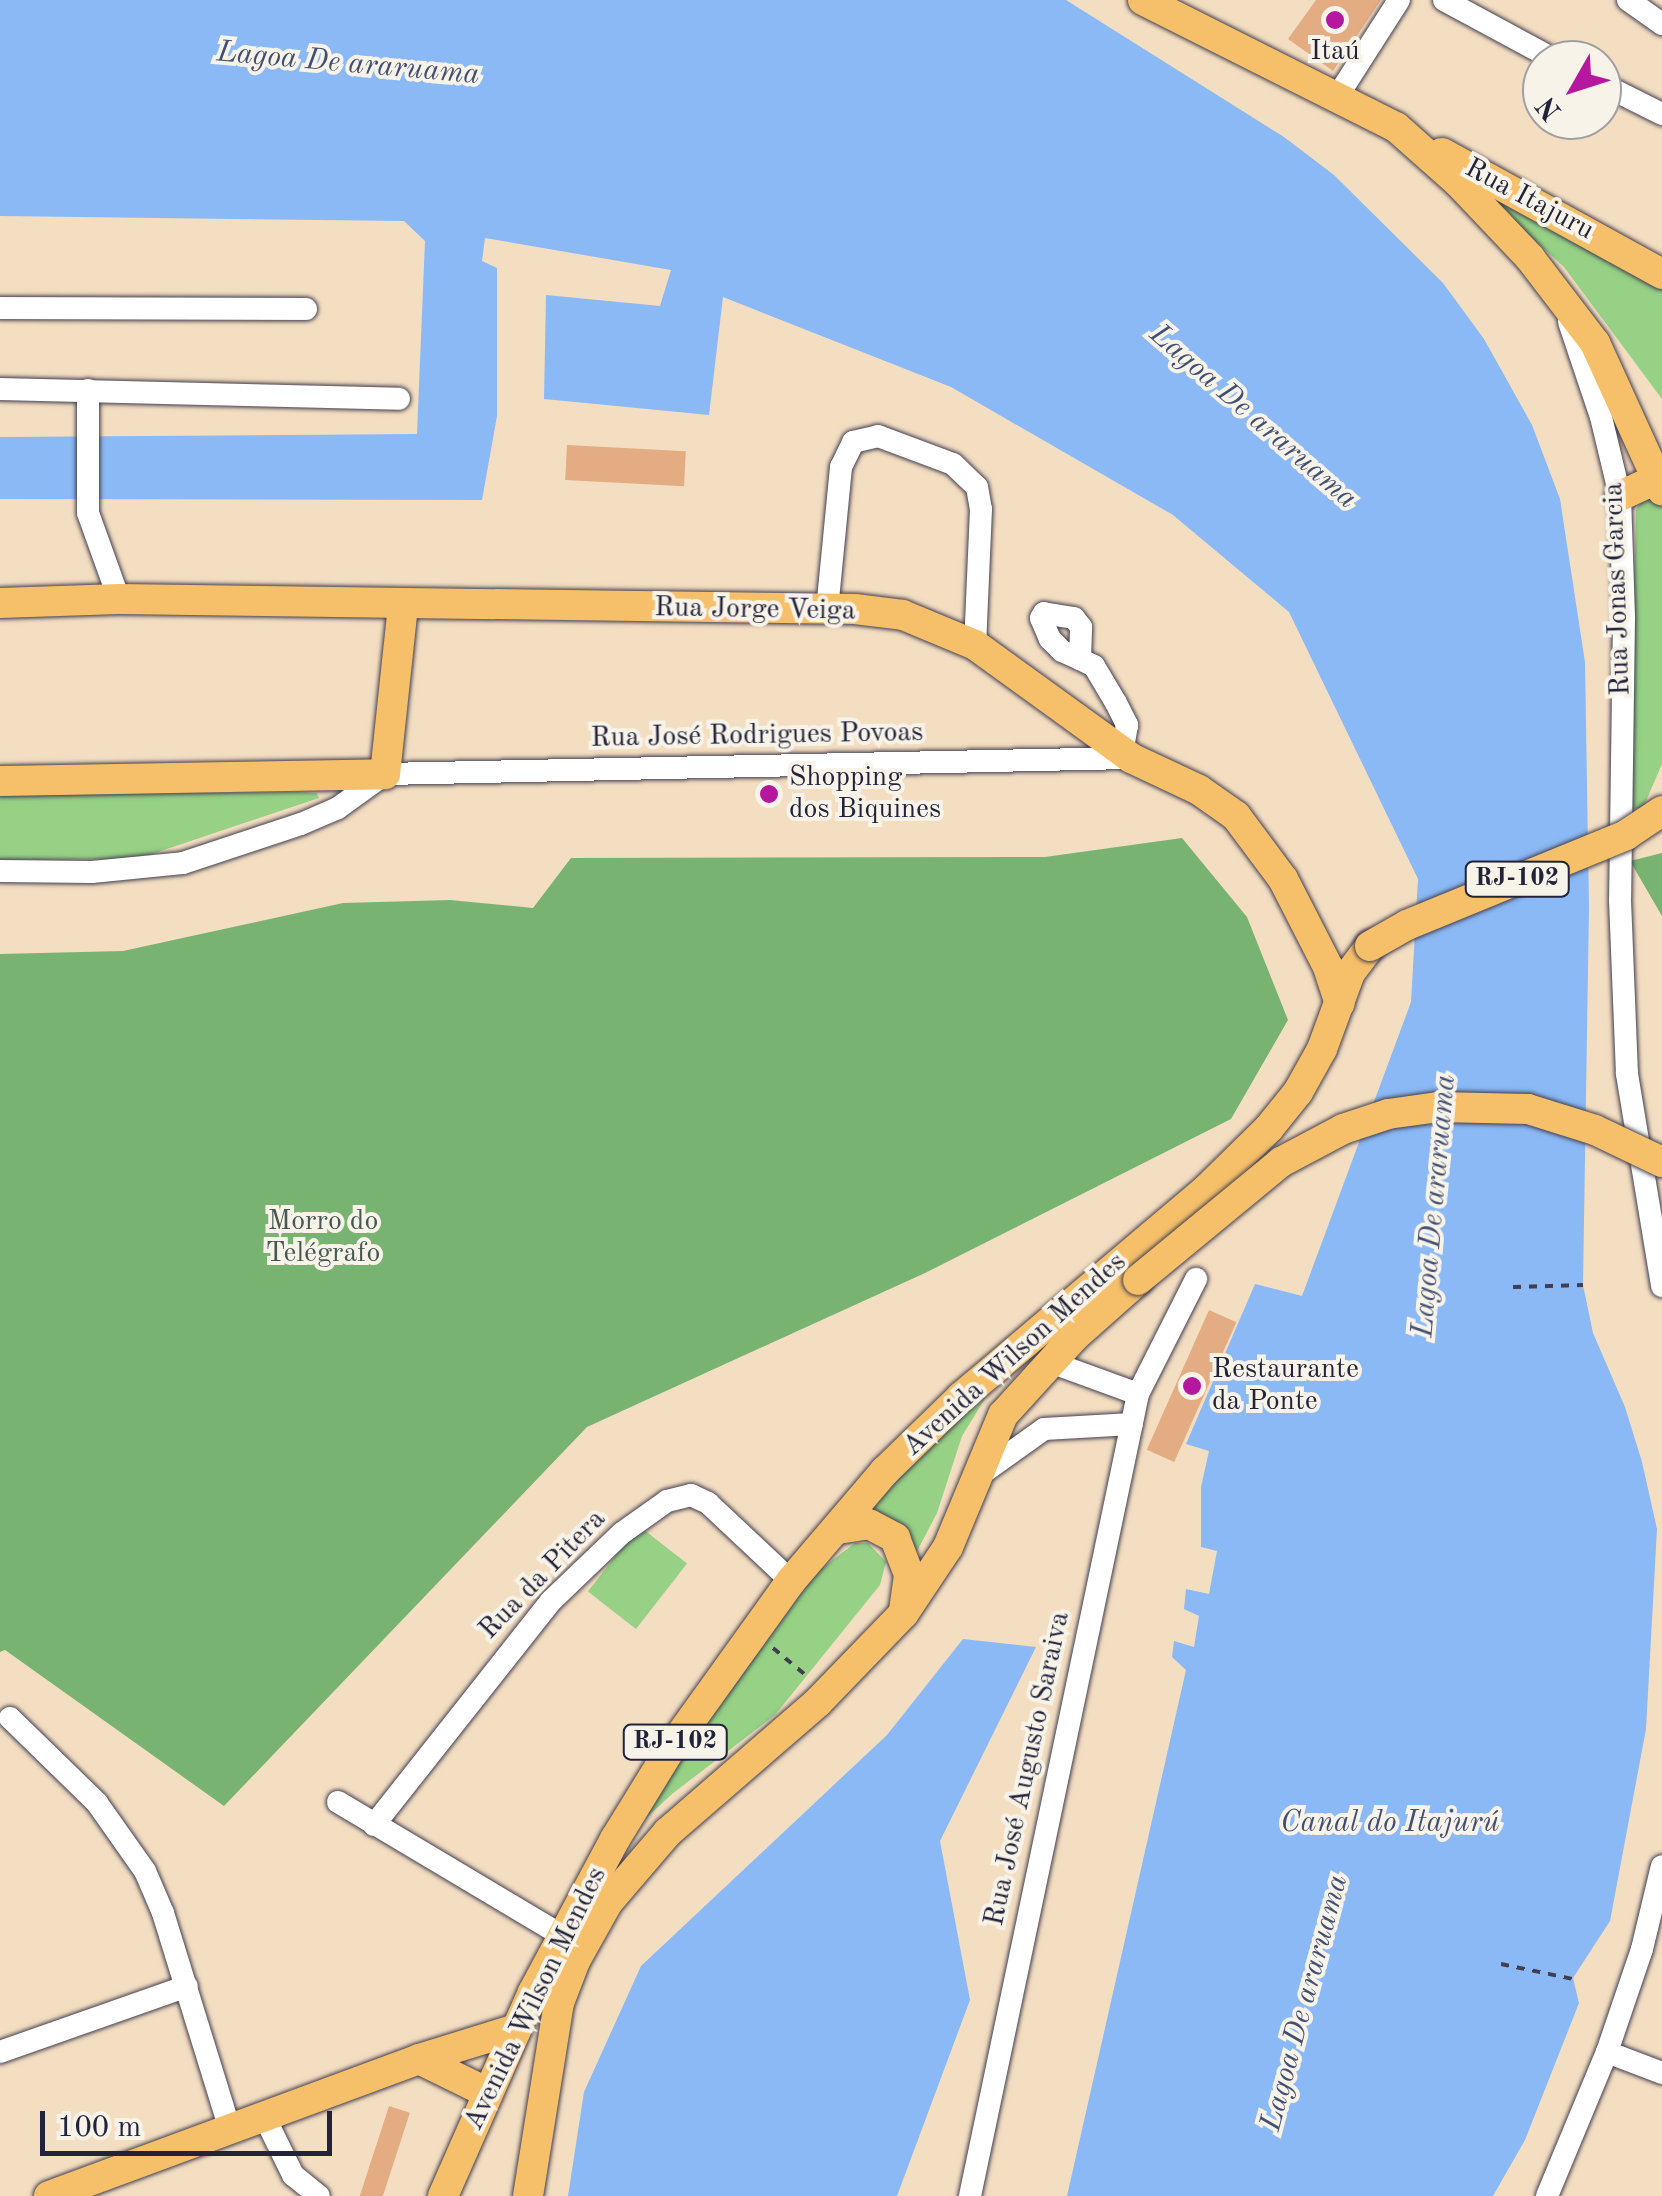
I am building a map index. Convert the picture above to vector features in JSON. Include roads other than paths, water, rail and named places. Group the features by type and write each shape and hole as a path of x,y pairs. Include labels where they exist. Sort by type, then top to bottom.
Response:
{"main road":[{"name":"Rua Jonas Garcia","path":"1143,0 1396,128 1492,218 1558,295"},
{"name":"Rua Itajuru","path":"1396,128 1662,274"},
{"path":"1558,295 1611,372 1661,486 1634,487 1620,496"},
{"name":"Rua Jorge Veiga","path":"0,603 120,598 827,610 903,615 976,645 1126,755 1200,790 1236,816 1266,853 1302,914 1340,1003"},
{"path":"0,780 385,774 403,605"},
{"name":"RJ-102","path":"1368,947 1425,918 1626,834 1662,811"},
{"path":"1302,914 1336,938 1368,947"},
{"name":"Avenida Wilson Mendes","path":"443,2196 516,2029 563,1936 671,1748 791,1581 884,1472 1006,1355 1242,1158 1298,1092 1322,1049 1350,973 1368,947"},
{"name":"Avenida Wilson Mendes","path":"528,2196 545,2068 560,2003 575,1960 608,1902 668,1832 827,1692 904,1612 937,1568 1003,1415 1075,1336 1281,1162 1343,1129 1388,1114 1438,1106 1528,1110 1596,1130 1662,1162"},
{"path":"1006,1355 1053,1363"},
{"path":"838,1529 869,1524 895,1538 909,1575 904,1612"},
{"path":"55,2195 419,2059 516,2029"},
{"path":"419,2059 488,2092"}],"street":[{"path":"1336,97 1399,0"},
{"path":"1444,0 1522,42"},
{"path":"1628,0 1662,24"},
{"path":"1622,94 1662,114"},
{"name":"Rua Jonas Garcia","path":"1558,295 1582,353 1620,496 1624,619 1620,900 1627,1074 1662,1286"},
{"path":"0,308 306,308"},
{"path":"0,389 399,399"},
{"path":"88,390 88,513 120,598"},
{"path":"827,610 842,467 853,442 878,436 952,464 977,488 982,508 976,645"},
{"path":"1080,659 1094,666 1127,725 1126,755"},
{"name":"Rua José Rodrigues Povoas","path":"385,774 1126,755"},
{"path":"0,871 92,872 183,863 301,824 360,794 385,774"},
{"name":"Rua José Augusto Saraiva","path":"970,2196 1138,1394 1196,1279"},
{"path":"1053,1363 1138,1394"},
{"path":"974,1480 1012,1447 1044,1429 1132,1424"},
{"name":"Rua da Pitera","path":"374,1825 551,1601 622,1533 667,1501 691,1495 708,1503 791,1581"},
{"path":"10,1718 98,1803 124,1837 164,1914 230,2129"},
{"path":"338,1802 563,1936"},
{"path":"1547,2196 1607,2052 1642,1950 1662,1866"},
{"path":"0,2052 186,1986"},
{"path":"1607,2052 1662,2073"},
{"path":"264,2116 293,2175 319,2196"}],"water":[{"name":"Canal do Itajurú","path":"0,0 1066,0 1284,137 1334,175 1443,283 1484,339 1532,425 1560,499 1585,662 1589,907 1583,1285 1593,1333 1625,1407 1642,1462 1657,1529 1646,1729 1610,1921 1573,1978 1579,2003 1525,2140 1493,2196 1067,2196 1186,1670 1172,1657 1174,1641 1194,1647 1199,1616 1184,1609 1186,1589 1209,1594 1217,1551 1201,1547 1201,1487 1209,1451 1186,1444 1255,1284 1302,1296 1411,1002 1418,879 1289,612 1173,515 951,387 723,297 709,415 544,399 546,295 660,306 671,270 485,238 482,261 497,268 497,416 482,500 0,499 0,437 417,434 425,241 404,221 0,216"},
{"path":"963,1639 1036,1647 940,1841 970,2000 897,2196 568,2196 584,2092 641,1966 887,1735"}],"place":[{"name":"Itaú","path":"1335,20"},
{"name":"Shopping dos Biquines","path":"769,794"},
{"name":"Restaurante da Ponte","path":"1192,1386"}],"water label":[{"name":"Lagoa De araruama","path":"348,64"},
{"name":"Lagoa De araruama","path":"1253,417"},
{"name":"Lagoa De araruama","path":"1435,1206"},
{"name":"Lagoa De araruama","path":"1305,2003"}],"park label":[{"name":"Morro do Telégrafo","path":"323,1238"}]}
